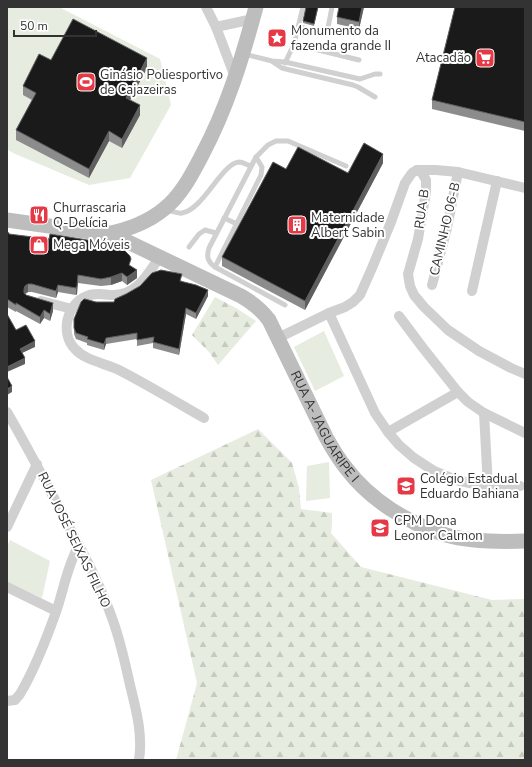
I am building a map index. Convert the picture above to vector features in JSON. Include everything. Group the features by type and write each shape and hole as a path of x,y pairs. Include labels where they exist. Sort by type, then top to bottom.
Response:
{"main road":[{"path":"7,220 105,234 121,231 135,226 150,219 165,209 187,183 218,124 254,20"},
{"name":"RUA A- JAGUARIPE I","path":"105,234 126,241 241,296 262,311 269,320 326,437 336,454 358,483 387,507 406,519 447,535 488,542 525,541"}],"street":[{"path":"206,7 216,27 235,78"},
{"path":"216,27 254,20"},
{"path":"417,170 458,172 525,188"},
{"name":"RUA B","path":"278,338 329,313 345,307 360,295 391,222 405,183 412,173 417,170 422,173 426,180 426,192 418,239 408,274 410,286 414,295 448,330 479,351 525,374"},
{"name":"CAMINHO 06-B","path":"432,285 447,228 458,172"},
{"path":"472,291 497,181"},
{"path":"159,258 137,287 128,292 115,295 96,294 87,296 78,302 72,309 69,316 66,325 67,334 70,343 84,356 117,369 204,418"},
{"path":"30,298 72,309"},
{"path":"329,313 375,413 399,445 414,458 434,471 456,480 488,487 520,486"},
{"path":"400,316 423,348 458,392 468,402 484,413 525,433"},
{"path":"388,432 458,392"},
{"name":"RUA JOSÉ SEIXAS FILHO","path":"7,412 37,464 79,545 101,590 112,618 123,653 139,720 139,760"},
{"path":"484,413 488,487"},
{"path":"7,527 37,464"},
{"path":"7,701 15,700 20,694 44,645 56,611 72,556 79,545"},
{"path":"7,587 56,611"}],"lane":[{"path":"282,68 294,44 303,7"},
{"path":"299,26 318,33 324,33 328,28 332,7"},
{"path":"294,44 358,60"},
{"path":"243,54 272,62 285,62 360,79 375,74 380,74"},
{"path":"272,62 282,68 354,85 375,97"},
{"path":"285,305 215,267 208,261 207,252 256,157 268,145 276,141 288,141 346,166"},
{"path":"215,267 261,175 262,167 256,157"},
{"path":"165,209 181,214 190,211 197,205 226,170 234,164 240,162 251,166"},
{"path":"224,218 237,224"},
{"path":"189,247 199,234 205,230 216,233"}],"green space":[{"name":"Ginásio Poliesportivo de Cajazeiras","path":"7,7 59,7 160,59 171,105 130,178 89,185 13,153 7,149"},
{"path":"215,297 256,321 218,365 209,352 192,335"},
{"path":"324,331 344,376 315,391 294,347"},
{"path":"258,429 292,463 299,488 301,509 332,513 331,533 361,567 492,600 525,599 525,760 176,760 197,683 151,480"},
{"path":"329,462 330,498 306,501 307,466"},
{"path":"10,540 50,561 42,598 7,583 7,546"}],"building":[{"path":"306,7 318,7 314,24 303,21"},
{"path":"339,7 362,7 359,22 337,17"},
{"name":"Atacadão","path":"455,7 525,7 525,122 432,100"},
{"path":"73,19 147,58 126,98 140,105 122,139 109,131 89,169 16,130 36,93 23,86 39,54 51,60"},
{"name":"Maternidade Albert Sabin","path":"364,143 383,154 305,301 222,257 273,162 286,169 298,147 348,173"},
{"path":"7,232 9,234 49,239 50,234 118,246 130,256 131,259 129,265 137,270 127,277 122,273 101,279 78,275 76,288 58,285 56,291 28,284 24,289 24,293 26,295 53,303 50,314 44,310 40,317 7,299"},
{"path":"161,270 182,274 180,281 208,290 196,313 186,308 179,349 153,342 154,337 137,340 137,333 106,338 104,344 87,339 88,337 76,333 74,328 74,319 81,302 84,299 96,302 114,302 115,299 140,286 152,273"},
{"path":"7,314 16,330 26,325 35,341 20,349 25,358 7,367"},
{"path":"7,377 12,386 7,389"}],"place":[{"name":"Monumento da fazenda grande II","path":"277,38"},
{"name":"Atacadão","path":"485,58"},
{"name":"Ginásio Poliesportivo de Cajazeiras","path":"86,82"},
{"name":"Churrascaria Q-Delícia","path":"39,215"},
{"name":"Maternidade Albert Sabin","path":"297,225"},
{"name":"Mega Móveis","path":"39,245"},
{"name":"Colégio Estadual Eduardo Bahiana","path":"406,486"},
{"name":"CPM Dona Leonor Calmon","path":"380,528"}]}
